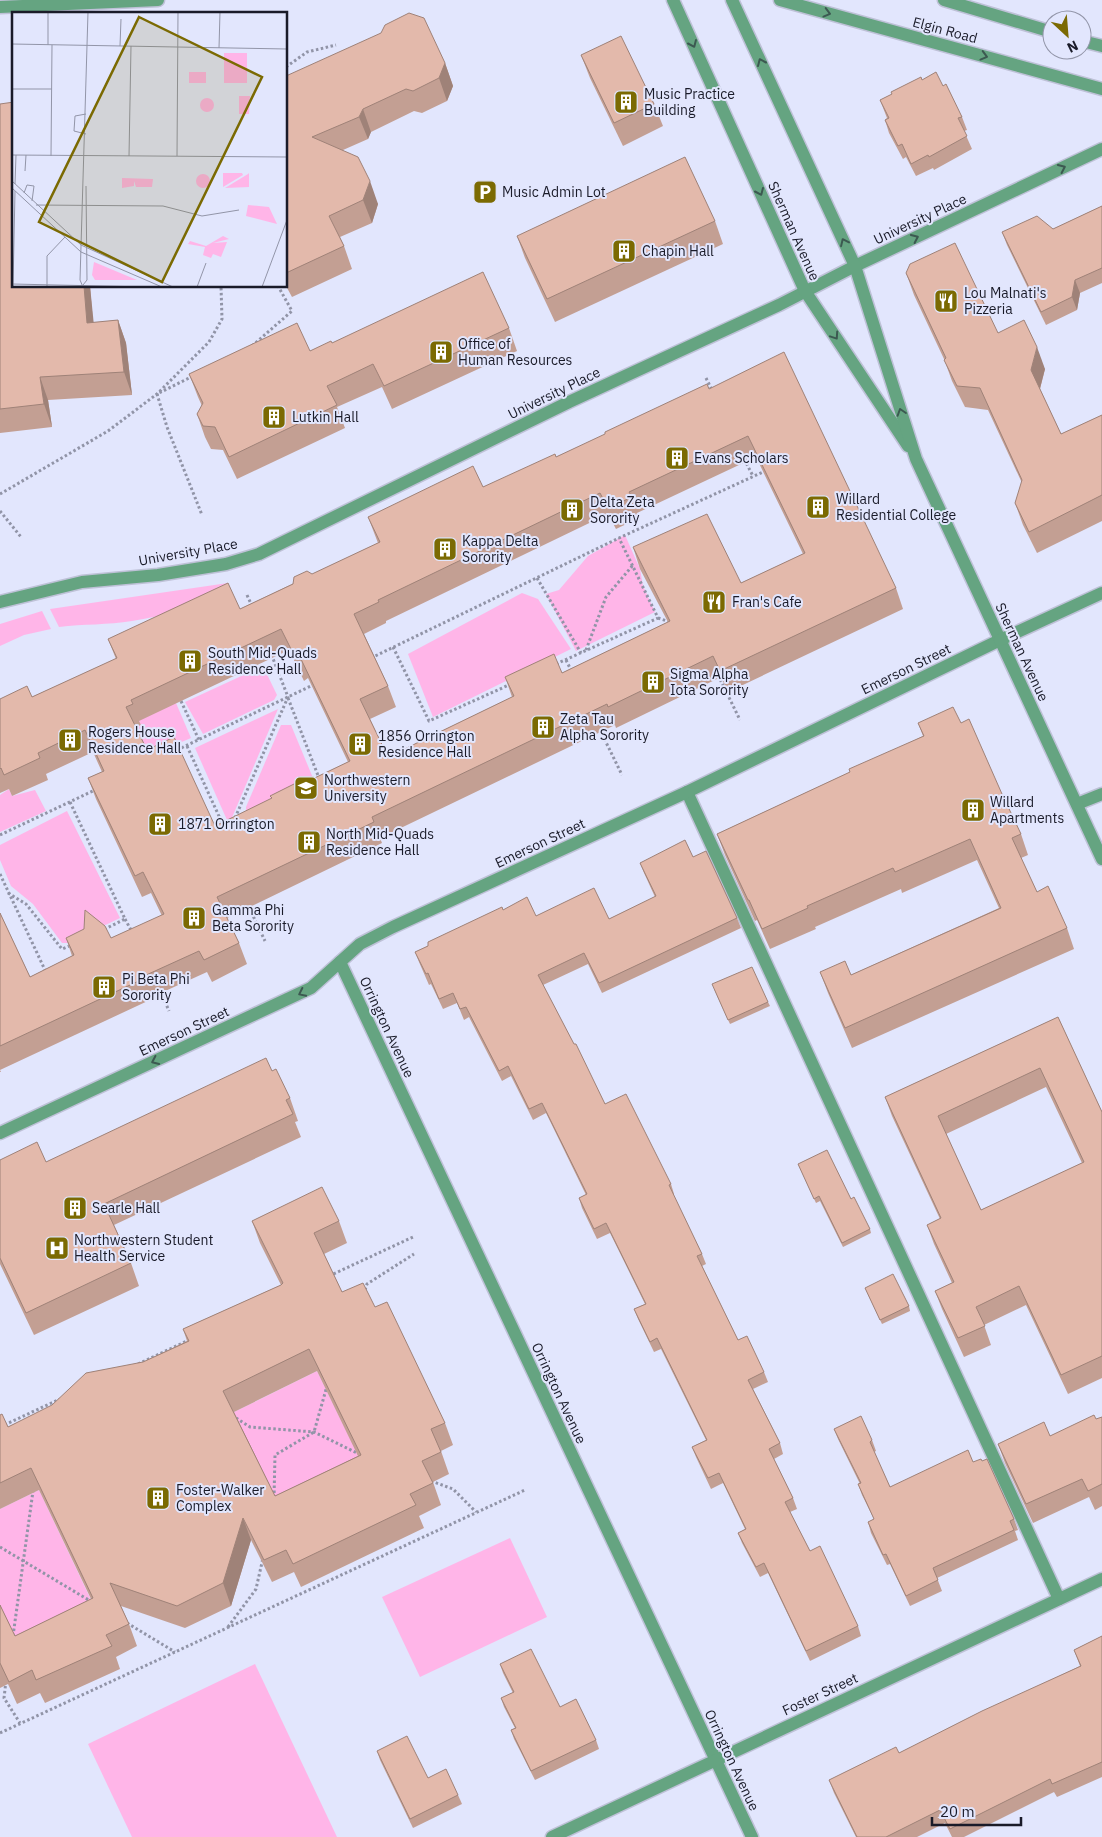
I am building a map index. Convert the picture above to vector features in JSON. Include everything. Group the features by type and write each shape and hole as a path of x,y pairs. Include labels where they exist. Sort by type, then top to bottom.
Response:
{"street":[{"path":"0,7 158,0"},
{"name":"Sherman Avenue","path":"673,0 804,291 916,459"},
{"name":"Sherman Avenue","path":"732,0 855,266 916,459 1102,859"},
{"name":"Elgin Road","path":"780,0 1102,89"},
{"name":"Elgin Road","path":"944,0 1042,29"},
{"name":"University Place","path":"0,602 82,582 168,573 226,564 259,554 568,402 779,304 1102,149"},
{"name":"Emerson Street","path":"0,1133 312,988 360,944 393,927 687,792 1102,592"},
{"path":"687,792 1059,1599"},
{"path":"1077,804 1102,794"},
{"name":"Orrington Avenue","path":"340,962 752,1837"},
{"name":"Foster Street","path":"552,1837 1102,1579"}],"path":[{"path":"288,66 307,52 336,45"},
{"path":"0,494 108,430 157,394 209,342 222,319 220,288"},
{"path":"249,348 292,311 279,288"},
{"path":"157,394 198,373"},
{"path":"706,378 715,396"},
{"path":"157,394 166,427 202,515"},
{"path":"744,458 753,476"},
{"path":"367,660 619,538 764,472"},
{"path":"0,511 20,537"},
{"path":"619,538 658,618"},
{"path":"586,650 606,597 633,566"},
{"path":"537,578 581,653"},
{"path":"247,595 254,613"},
{"path":"548,668 658,618 674,623"},
{"path":"393,647 429,721 511,684"},
{"path":"269,648 319,780 315,784"},
{"path":"566,660 575,677"},
{"path":"718,675 740,720"},
{"path":"169,754 314,685"},
{"path":"231,826 288,697"},
{"path":"181,701 199,740"},
{"path":"596,722 622,775"},
{"path":"187,746 225,829"},
{"path":"0,835 106,785"},
{"path":"70,802 133,935"},
{"path":"0,874 45,970"},
{"path":"8,893 26,904 62,949 80,941"},
{"path":"246,902 265,941"},
{"path":"98,932 125,920"},
{"path":"161,992 170,1012"},
{"path":"328,1276 412,1237"},
{"path":"363,1293 367,1284 414,1254"},
{"path":"134,1366 196,1337"},
{"path":"274,1501 275,1455 314,1432 328,1381"},
{"path":"0,1427 64,1398"},
{"path":"234,1417 250,1428 314,1432 361,1455"},
{"path":"8,1423 17,1424"},
{"path":"425,1479 453,1489 476,1512"},
{"path":"12,1640 34,1485"},
{"path":"0,1733 525,1490"},
{"path":"0,1547 99,1607"},
{"path":"227,1628 256,1589 264,1554"},
{"path":"125,1622 175,1652"},
{"path":"7,1678 4,1698 20,1724"}],"shaded area":[{"path":"625,535 640,569 643,586 655,612 576,651 546,594 559,590 588,556"},
{"path":"228,583 233,595 170,613 132,621 59,627 50,609"},
{"path":"522,593 538,599 571,649 433,717 408,654"},
{"path":"42,611 51,629 24,635 0,646 0,624"},
{"path":"263,666 277,695 274,700 203,734 185,702"},
{"path":"176,703 191,738 149,756 133,728 135,712"},
{"path":"278,709 231,820 227,820 195,748"},
{"path":"281,725 291,725 313,778 306,786 246,815 246,807"},
{"path":"9,789 12,796 35,790 46,811 0,832 0,795"},
{"path":"67,811 120,918 68,943 62,943 33,904 11,886 0,860 0,845"},
{"path":"317,1371 369,1477 283,1519 232,1413"},
{"path":"39,1490 101,1621 23,1658 0,1610 0,1509"},
{"path":"510,1538 547,1617 420,1677 382,1597"},
{"path":"255,1664 337,1837 132,1837 88,1744"}],"building":[{"path":"409,13 424,18 445,63 439,78 413,91 406,89 363,109 359,117 312,137 358,157 370,181 363,200 329,216 344,246 288,272 288,75 381,33 385,25"},
{"name":"Music Practice Building","path":"621,36 654,104 614,123 581,55"},
{"path":"936,72 943,86 946,84 962,117 958,118 967,136 929,157 928,155 911,164 902,144 898,146 885,120 889,118 880,100 892,94 891,92 921,77 922,80"},
{"path":"12,102 12,288 84,288 87,323 118,320 124,372 40,377 44,404 0,409 0,104"},
{"name":"Chapin Hall","path":"685,157 715,221 547,299 517,236"},
{"path":"1102,206 1102,268 1075,280 1072,297 1041,312 1002,232 1037,216 1053,229"},
{"path":"955,243 998,333 1024,320 1037,347 1031,370 1061,434 1102,415 1102,495 1029,532 1015,503 1022,480 980,388 957,386 906,273 910,264"},
{"path":"483,272 509,328 384,386 373,364 327,386 337,405 229,457 215,427 203,426 197,414 203,403 189,374 297,323 310,351 331,341 332,343"},
{"path":"784,352 896,588 720,671 713,656 608,707 607,704 372,817 374,822 217,897 239,943 204,960 199,951 0,1046 0,913 30,977 74,955 66,938 84,929 85,910 105,926 111,938 164,914 143,872 135,876 88,778 104,771 85,730 38,753 40,758 4,775 0,769 0,699 27,686 32,697 117,658 108,639 228,583 240,609 293,584 294,577 307,571 312,574 380,542 368,517 473,466 483,487 555,454 556,457 707,384 709,389","holes":["748,436 805,553 741,583 707,514 633,547 670,621 562,673 554,654 505,677 514,696 388,757 360,699 388,686 354,614 379,602 378,600 600,493 608,508 632,497 629,492","281,629 296,659 300,657 350,761 304,783 302,780 270,796 272,798 215,826 174,737 147,750 126,707 133,704 131,700"]},
{"path":"953,707 961,723 969,719 1021,834 1012,838 1037,892 1048,886 1067,928 845,1028 820,972 845,961 851,975 1001,908 970,839 895,872 893,868 807,906 808,908 762,929 717,834 850,772 849,769 924,736 918,723"},
{"path":"685,840 693,857 706,851 737,918 599,983 584,953 538,975 574,1044 576,1044 605,1104 626,1094 671,1184 669,1185 702,1254 697,1256 738,1340 747,1336 764,1372 748,1380 780,1443 769,1449 793,1498 785,1502 810,1551 820,1546 858,1626 806,1651 764,1563 756,1567 738,1533 746,1529 719,1473 708,1478 692,1447 707,1440 657,1338 650,1342 634,1309 646,1304 606,1223 594,1229 579,1198 587,1194 542,1103 529,1109 508,1066 499,1071 466,1007 460,1009 453,993 439,999 428,973 426,974 415,952 428,946 428,942 502,907 503,910 527,897 536,916 594,888 609,919 656,896 640,863"},
{"path":"752,967 768,1002 728,1020 712,984"},
{"path":"1058,1017 1102,1112 1102,1356 1061,1375 1019,1286 976,1307 985,1326 958,1338 935,1291 954,1282 927,1225 941,1218 885,1097","holes":["1040,1068 1084,1162 981,1210 938,1116"]},
{"name":"Searle Hall","path":"266,1058 272,1071 276,1069 290,1098 286,1100 293,1114 104,1204 131,1263 26,1313 0,1258 0,1160 37,1142 46,1162"},
{"path":"827,1150 851,1199 854,1197 870,1229 842,1243 819,1196 814,1199 798,1164"},
{"name":"Foster-Walker Complex","path":"322,1187 339,1221 314,1233 342,1292 363,1283 375,1307 387,1302 445,1423 431,1429 441,1452 422,1461 433,1483 410,1494 416,1505 293,1564 286,1550 264,1560 243,1518 223,1583 177,1606 110,1583 129,1624 106,1635 112,1646 36,1680 32,1670 9,1682 0,1663 0,1605 15,1636 93,1598 31,1468 0,1483 0,1415 2,1414 8,1427 52,1405 86,1373 143,1362 189,1341 183,1329 281,1285 283,1283 252,1221","holes":["309,1349 361,1455 275,1496 223,1391"]},
{"path":"893,1274 909,1306 880,1320 865,1288"},
{"path":"1094,1415 1096,1419 1102,1417 1102,1484 1088,1491 1082,1479 1026,1504 998,1444 1044,1422 1050,1436"},
{"path":"861,1416 890,1487 968,1450 973,1462 987,1459 1014,1519 1010,1521 1014,1530 933,1568 938,1580 906,1596 886,1554 883,1555 868,1522 874,1519 858,1484 861,1483 834,1429"},
{"path":"1102,1636 1102,1762 1052,1784 1050,1779 950,1829 940,1810 886,1837 857,1837 829,1780 896,1747 899,1753 982,1711 1081,1666 1074,1650"},
{"path":"531,1649 560,1707 576,1699 596,1740 531,1771 511,1730 516,1728 501,1698 514,1692 500,1664"},
{"path":"407,1736 428,1778 446,1769 458,1795 410,1819 377,1751"}],"place":[{"name":"Music Practice Building","path":"626,102"},
{"name":"Music Admin Lot","path":"485,192"},
{"name":"Chapin Hall","path":"624,251"},
{"name":"Lou Malnati's Pizzeria","path":"946,301"},
{"name":"Office of Human Resources","path":"441,352"},
{"name":"Lutkin Hall","path":"274,417"},
{"name":"Evans Scholars","path":"677,458"},
{"name":"Willard Residential College","path":"818,507"},
{"name":"Delta Zeta Sorority","path":"572,510"},
{"name":"Kappa Delta Sorority","path":"445,549"},
{"name":"Fran's Cafe","path":"714,602"},
{"name":"South Mid-Quads Residence Hall","path":"190,661"},
{"name":"Sigma Alpha Iota Sorority","path":"653,682"},
{"name":"Zeta Tau Alpha Sorority","path":"543,727"},
{"name":"Rogers House Residence Hall","path":"70,740"},
{"name":"1856 Orrington Residence Hall","path":"360,744"},
{"name":"Northwestern University","path":"306,788"},
{"name":"Willard Apartments","path":"973,810"},
{"name":"1871 Orrington","path":"160,824"},
{"name":"North Mid-Quads Residence Hall","path":"309,842"},
{"name":"Gamma Phi Beta Sorority","path":"194,918"},
{"name":"Pi Beta Phi Sorority","path":"104,987"},
{"name":"Searle Hall","path":"75,1208"},
{"name":"Northwestern Student Health Service","path":"57,1248"},
{"name":"Foster-Walker Complex","path":"158,1498"}]}
